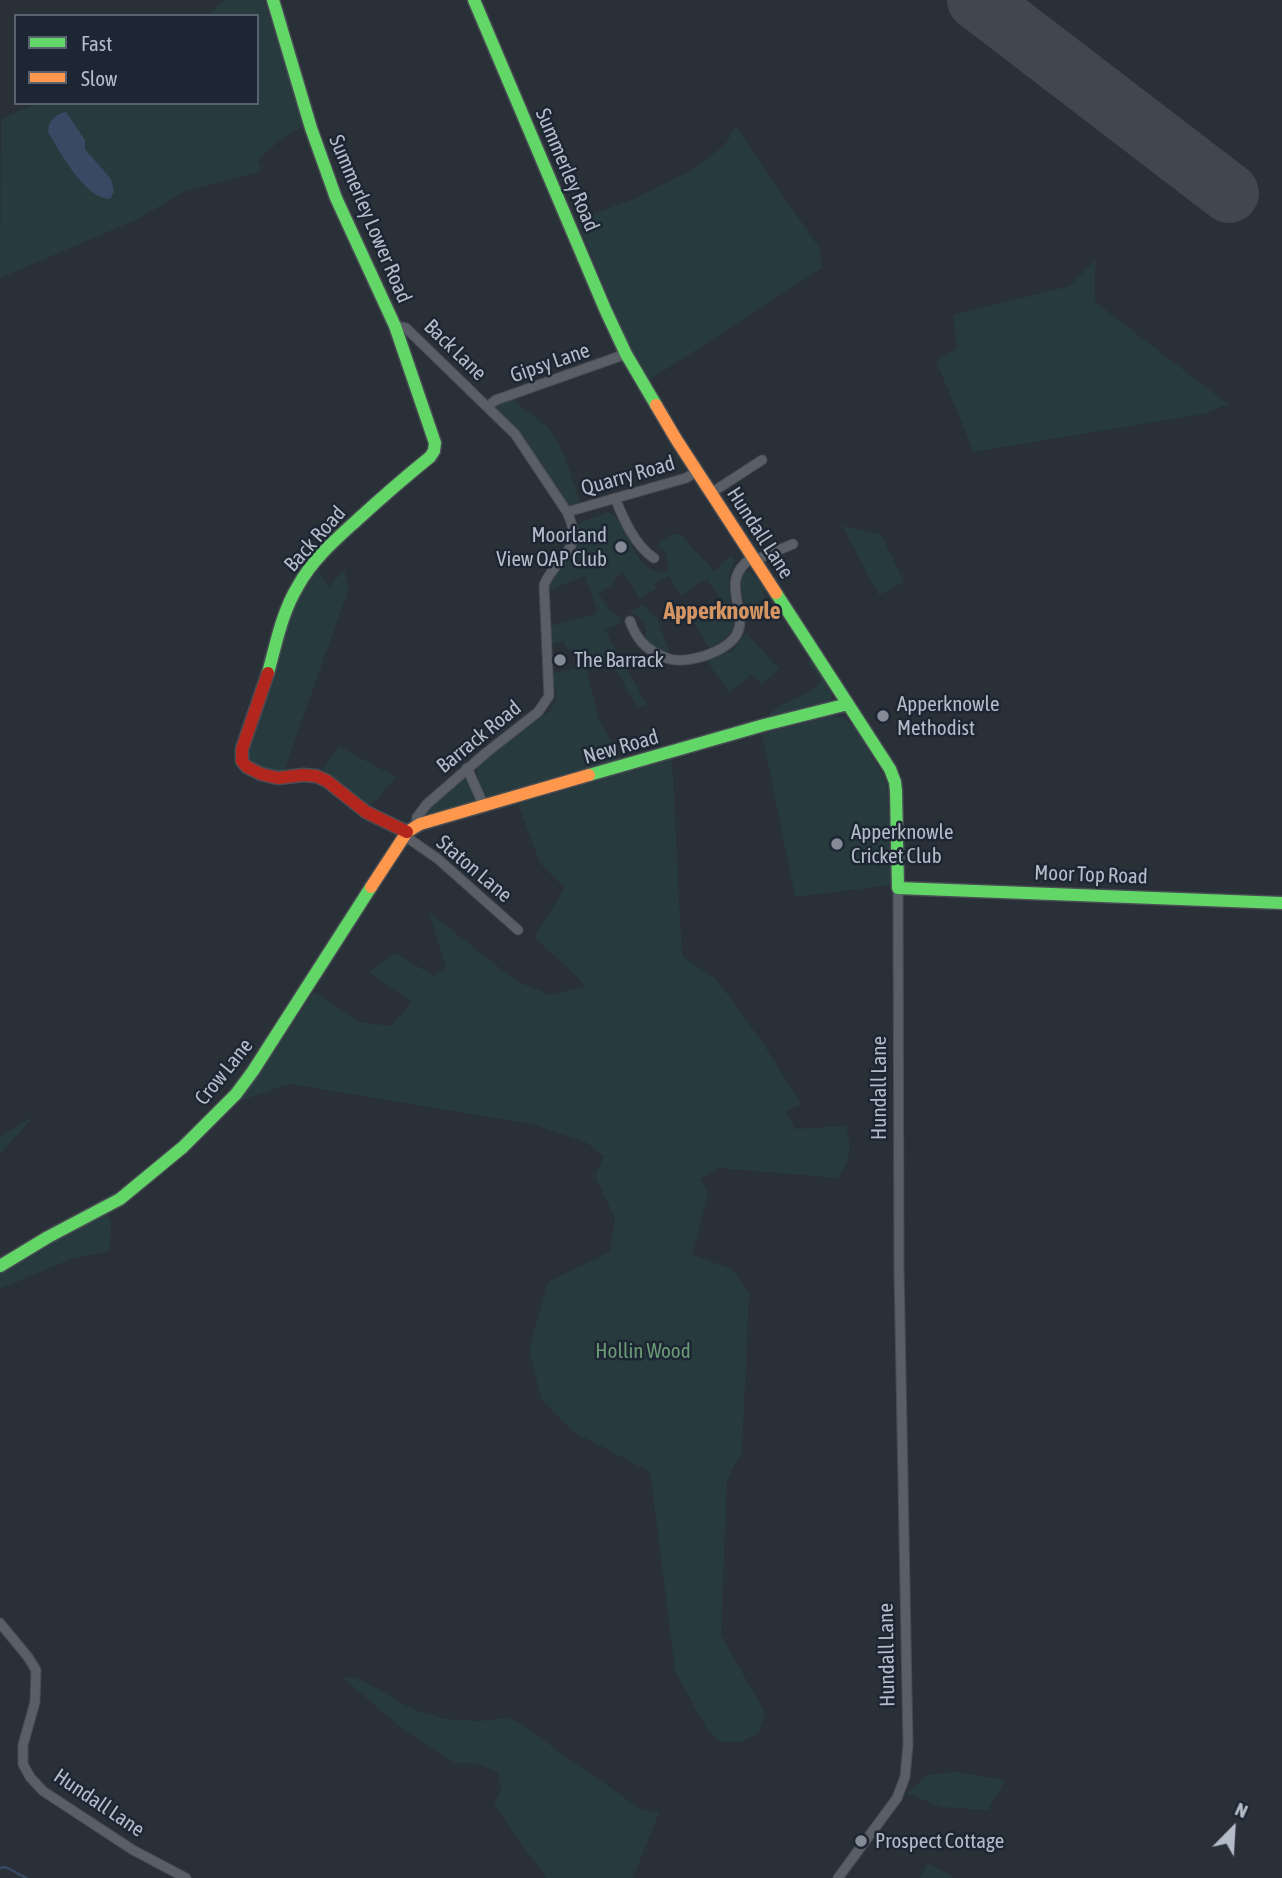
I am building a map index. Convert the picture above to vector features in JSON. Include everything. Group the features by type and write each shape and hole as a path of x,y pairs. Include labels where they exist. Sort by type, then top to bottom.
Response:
{"street":[{"name":"Summerley Lower Road","path":"273,0 311,128 336,198 395,326 435,443 434,451"},
{"name":"Summerley Road","path":"474,0 626,354"},
{"name":"Back Lane","path":"395,326 406,328 515,434 567,512"},
{"name":"Gipsy Lane","path":"488,406 496,400 626,354"},
{"name":"Hundall Lane","path":"626,354 711,493 890,769 895,782 898,888 899,1257 908,1745 905,1777 897,1798 838,1878"},
{"name":"Back Road","path":"409,831 366,812 327,781 316,776 278,778 261,775 242,761 242,749 288,605 298,585 313,563 334,542 434,451"},
{"path":"711,493 762,460"},
{"name":"Quarry Road","path":"567,512 686,478 698,472"},
{"path":"615,498 639,544 654,558"},
{"name":"Barrack Road","path":"409,831 427,804 537,712 549,696 544,585 572,542 573,526 567,512"},
{"path":"634,625 637,638 652,652 665,658 694,659 725,647 733,640 740,627 735,587 736,576 742,565 793,544"},
{"name":"New Road","path":"409,831 484,806 764,725 848,704"},
{"path":"467,768 484,806"},
{"name":"Staton Lane","path":"409,831 519,930"},
{"name":"Crow Lane","path":"0,1266 120,1199 183,1147 236,1094 409,831"},
{"name":"Moor Top Road","path":"898,888 1282,903"},
{"name":"Hundall Lane","path":"0,1623 36,1670 35,1702 23,1745 23,1764 30,1777 54,1799 133,1850 186,1878"}],"green space":[{"path":"225,0 264,0 305,125 279,141 258,160 262,171 183,192 140,218 0,278 1,119 32,105 259,105 259,14 208,14","holes":["53,119 85,140 85,149 111,179"]},
{"path":"736,127 820,249 822,268 648,381 627,343 577,220 634,199 688,172 724,146"},
{"path":"1095,260 1095,302 1228,404 1204,414 974,452 936,361 957,348 953,315 1070,286"},
{"path":"510,398 549,428 564,454 580,501 571,507 567,506 498,412 499,402"},
{"path":"608,512 616,517 644,564 654,570 666,573 669,569 666,552 657,545 671,534 681,535 714,571 731,556 735,560 729,584 734,623 732,630 721,642 709,648 694,622 723,602 707,579 681,595 669,576 654,583 657,588 640,600 624,573 613,580 614,584 598,593 608,608 620,618 621,623 605,630 647,705 638,707 610,661 587,671 599,721 623,760 495,799 488,798 478,777 477,769 481,763 551,710 558,692 554,688 551,674 586,665 583,658 566,647 564,641 550,645 550,626 595,614 597,610 585,576 550,590 549,583 577,544 578,524"},
{"path":"842,526 881,534 904,582 879,595"},
{"path":"317,566 328,588 344,570 349,588 284,771 265,769 247,761 247,743 296,597"},
{"path":"748,572 766,589 762,593 766,597 746,614 740,583 744,573"},
{"path":"642,605 657,618 670,653 646,639 645,624 630,611"},
{"path":"746,632 779,669 762,684 752,674 729,693 707,661 732,651"},
{"path":"811,658 832,691 829,702 766,720 778,708 809,692 822,680 808,663"},
{"name":"Apperknowle Cricket Club","path":"832,716 844,718 856,729 887,782 892,885 795,897 762,734"},
{"path":"340,747 396,777 368,809 321,773"},
{"name":"Hollin Wood","path":"672,759 682,956 716,979 758,1036 802,1104 786,1111 795,1129 846,1126 849,1147 846,1165 838,1178 718,1168 700,1179 708,1194 692,1255 732,1269 749,1294 742,1452 727,1479 721,1635 765,1713 759,1733 741,1742 722,1742 708,1731 675,1671 650,1472 572,1431 541,1398 529,1350 548,1282 610,1252 615,1218 595,1176 604,1156 587,1143 531,1124 289,1084 240,1101 314,992 359,1022 392,1026 411,1002 369,972 395,953 434,976 446,967 429,912 516,981 550,995 586,986 534,936 565,888 540,863 518,804"},
{"path":"465,779 476,799 470,804 429,818 426,816 429,808"},
{"path":"34,1116 0,1154 0,1137"},
{"path":"104,1212 111,1222 110,1251 71,1259 0,1289 0,1268"},
{"path":"341,1676 362,1680 412,1709 446,1719 480,1721 505,1718 516,1721 639,1808 659,1813 633,1878 546,1878 494,1805 501,1790 498,1773 475,1763 456,1763 405,1731"},
{"path":"956,1772 1005,1780 988,1810 941,1807 907,1793 928,1775"},
{"path":"928,1863 952,1876 952,1878 919,1878"}],"water":[{"path":"66,112 85,140 85,149 111,179 114,192 110,199 101,197 83,183 66,162 48,132 53,119"}],"waterway":[{"path":"0,1868 6,1867 26,1878"}],"runway":[{"path":"977,0 1229,193"}],"traffic: fast":[{"path":"268,673 288,606 310,568 340,536 430,457 435,443 395,326 336,198 311,128 273,0"},
{"path":"474,0 605,309 626,354 656,405"},
{"path":"776,593 890,769 896,791 898,888 1282,903"},
{"path":"589,775 848,704"},
{"path":"0,1266 120,1199 183,1147 236,1094 371,887"}],"traffic: slow":[{"path":"656,405 776,593"},
{"path":"371,887 407,832 420,824 589,775"}],"traffic: jam":[{"path":"268,673 242,749 242,761 247,767 278,778 316,776 327,781 366,812 407,832"}],"place":[{"name":"Moorland View OAP Club","path":"621,547"},
{"name":"The Barrack","path":"560,660"},
{"name":"Apperknowle Methodist","path":"883,716"},
{"name":"Apperknowle Cricket Club","path":"837,844"},
{"name":"Prospect Cottage","path":"861,1841"}],"district":[{"name":"Apperknowle","path":"722,611"}]}
